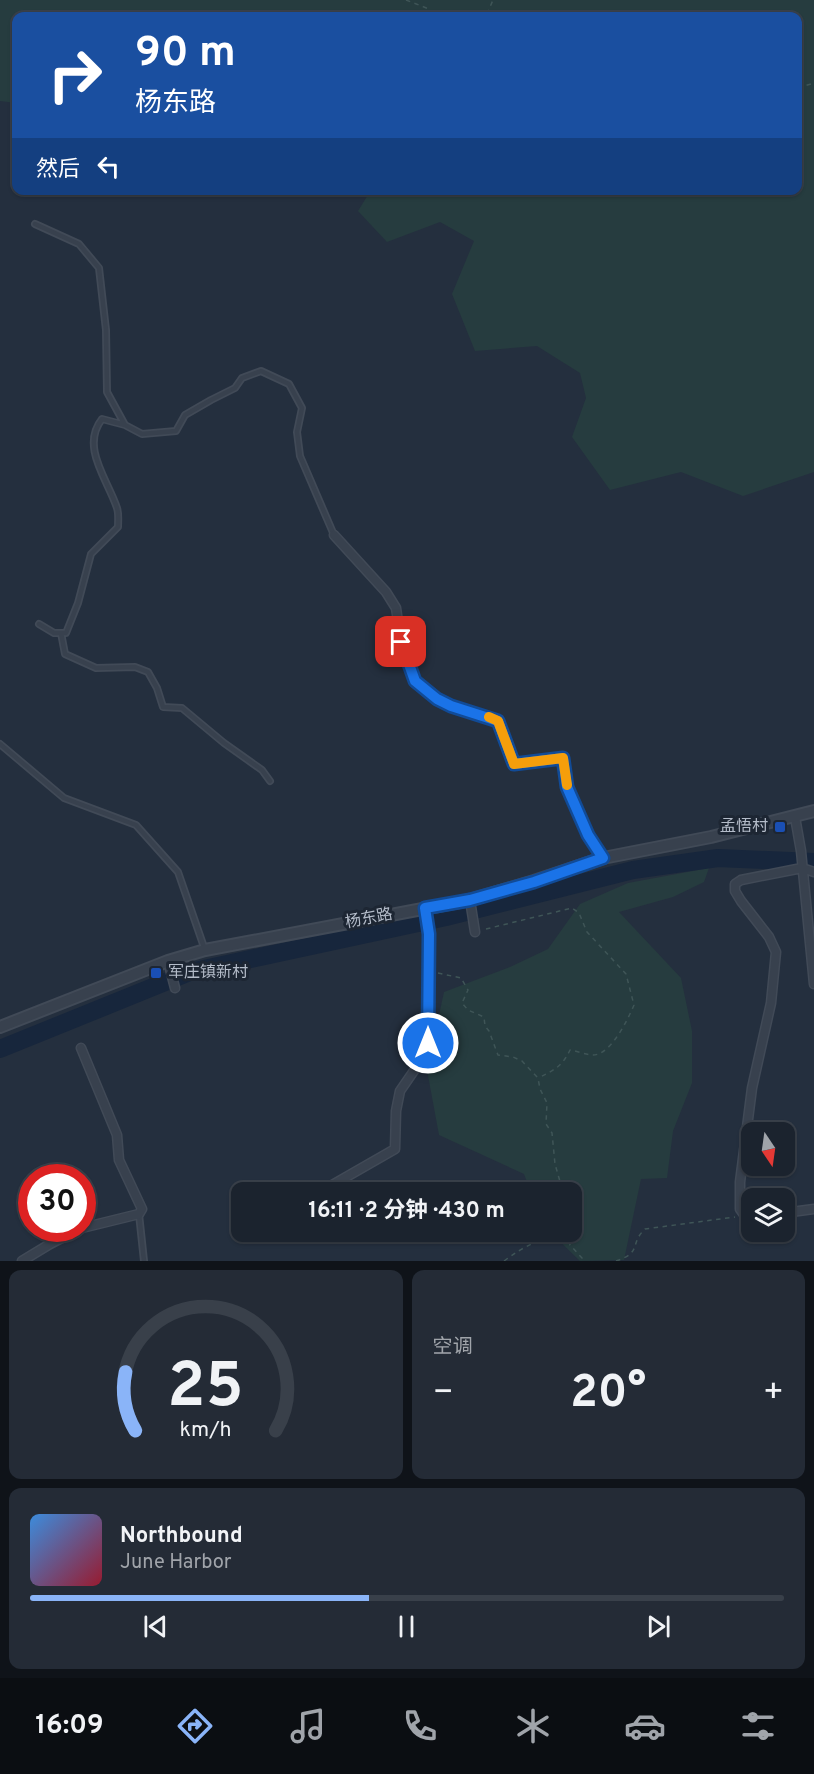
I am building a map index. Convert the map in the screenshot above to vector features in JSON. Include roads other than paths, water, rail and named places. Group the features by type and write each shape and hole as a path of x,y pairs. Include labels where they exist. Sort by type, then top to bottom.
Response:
{"street":[{"path":"334,535 386,592 396,608 401,642 415,681 437,699 451,706 498,721 514,764 563,758 567,787 588,835 603,858"},
{"name":"杨东路","path":"0,1027 205,950 426,911 534,882 603,858 711,837 814,811"},
{"path":"795,817 801,851 814,984"},
{"path":"741,1210 740,1182 752,1088 771,1003 776,952 769,937 741,901 735,891 735,884 741,880 802,868 814,872"},
{"path":"470,900 475,932"},
{"path":"337,1182 395,1149 396,1111 400,1091 420,1062 428,1043 429,934 426,911"},
{"path":"168,962 175,988"},
{"path":"81,1048 117,1135 118,1160 142,1209 139,1214 96,1225"},
{"path":"795,1212 814,1209"},
{"path":"22,1261 54,1242"}],"lane":[{"path":"35,224 79,244 99,268 106,330 106,392 125,425"},
{"path":"39,624 54,633 66,633 91,554 118,527 118,511 93,452 96,427 102,419 125,425 142,434 176,431 185,415 235,388 242,378 261,371 289,384 302,408 297,432 300,456 334,535"},
{"path":"61,633 66,654 96,668 135,667 148,672 157,688 163,707 182,708 224,743 262,770 270,781"},
{"path":"0,744 63,798 136,825 178,872 205,950"},
{"path":"139,1214 144,1261"}],"waterway":[{"path":"0,1049 190,972 446,917 633,870 718,858 814,862"}],"place":[{"name":"孟悟村","path":"780,827"},
{"name":"军庄镇新村","path":"156,973"}]}
